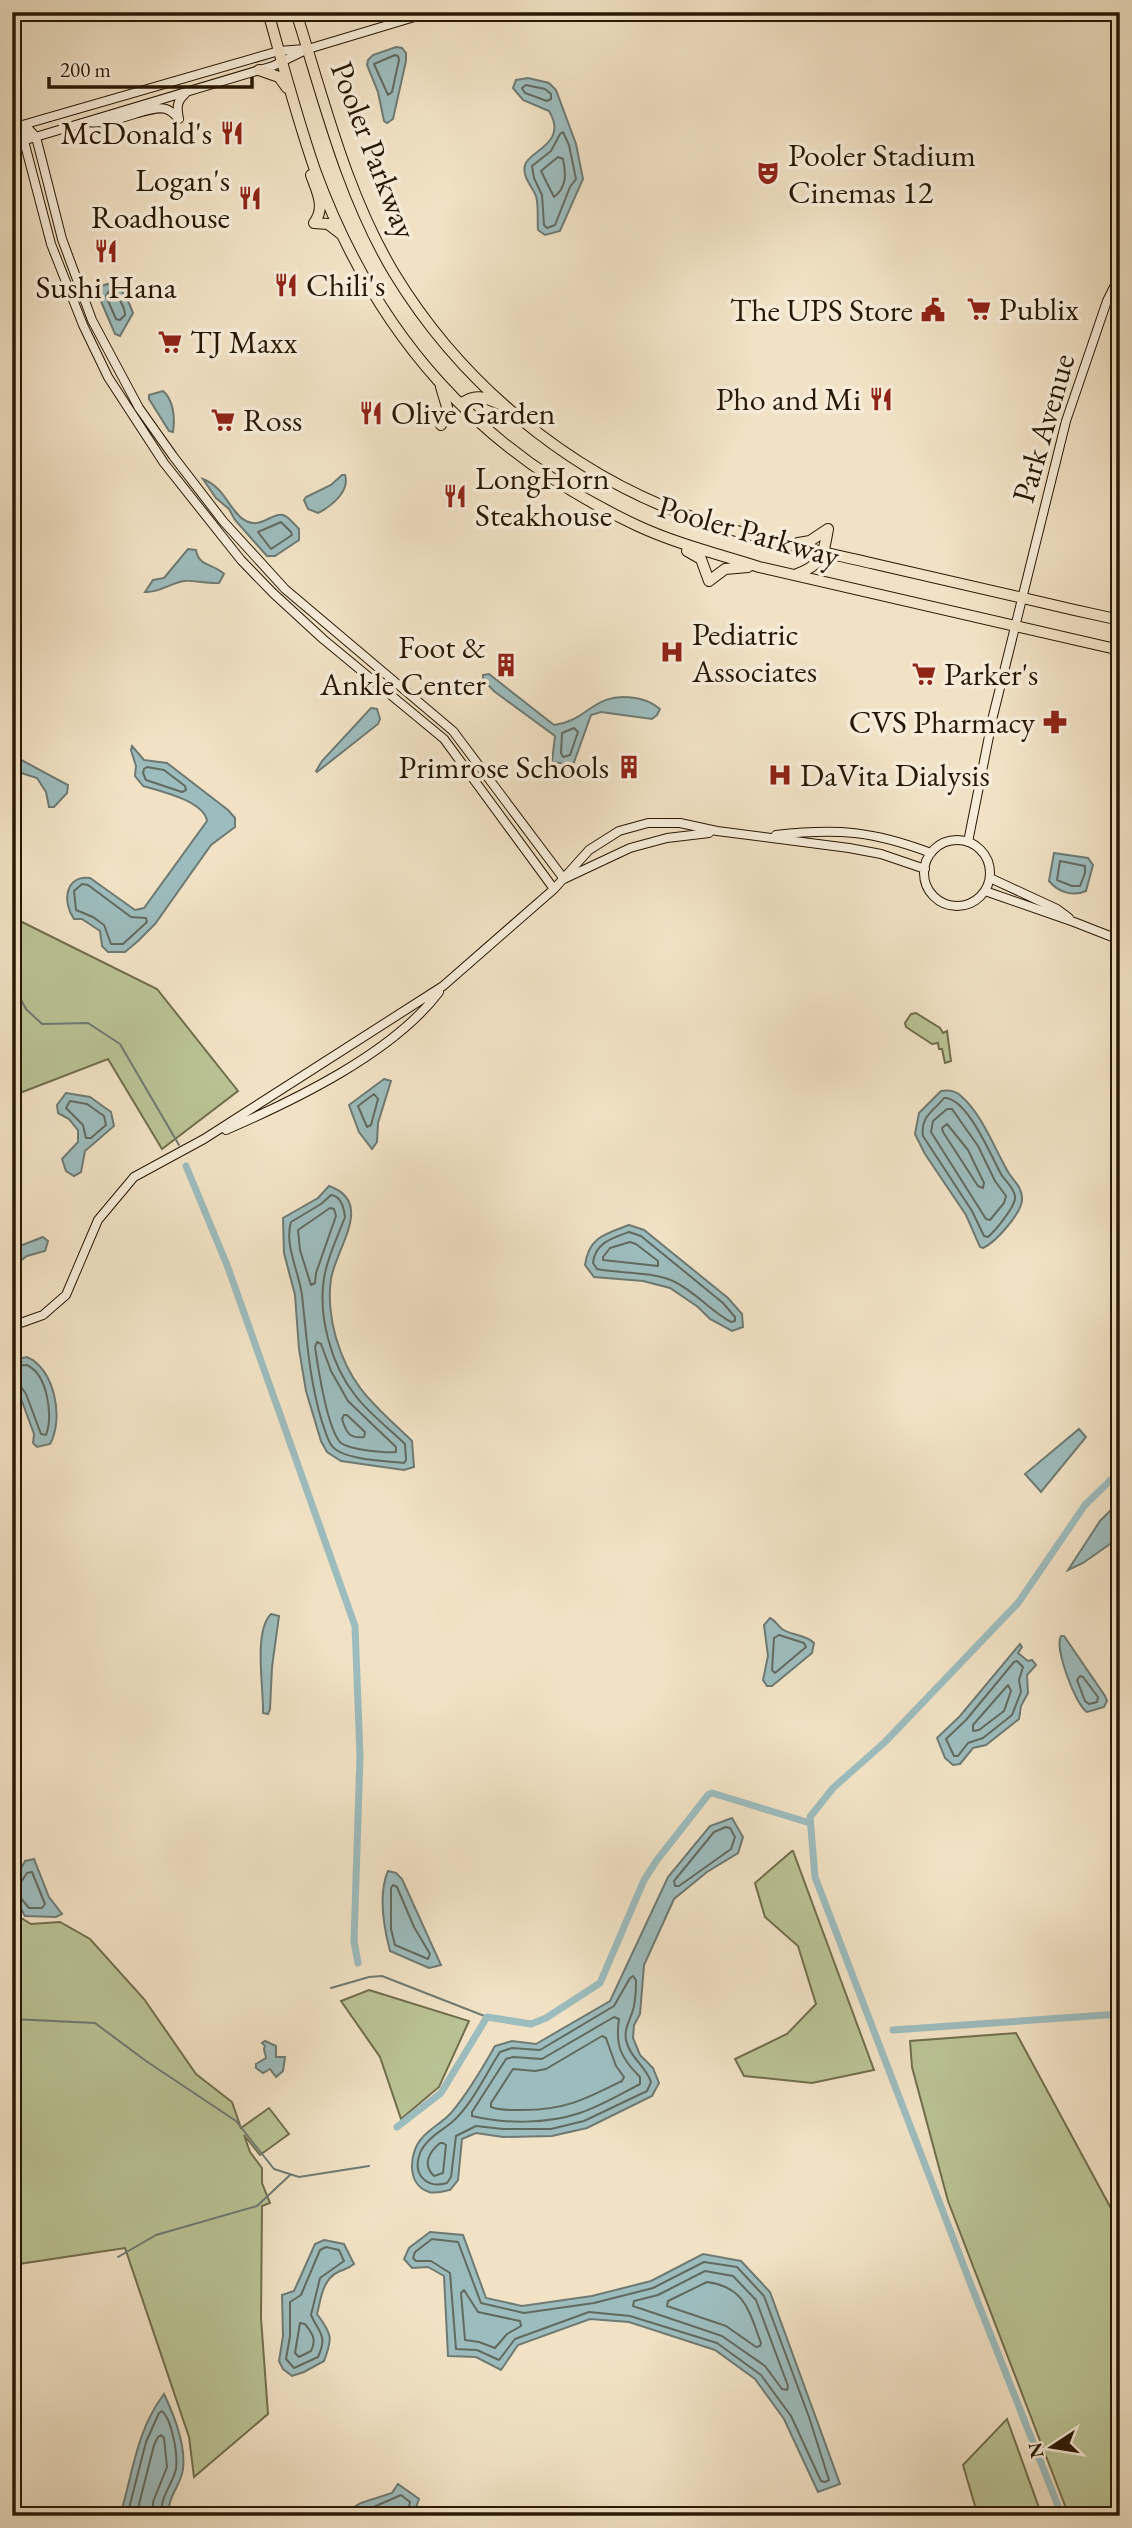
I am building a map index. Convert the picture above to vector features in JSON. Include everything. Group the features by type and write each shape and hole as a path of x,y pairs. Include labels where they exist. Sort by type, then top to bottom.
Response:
{"main road":[{"name":"Pooler Parkway","path":"268,12 316,172 344,236 394,327 419,361 489,433 517,455 572,491 647,529 702,551 759,567 1120,650"},
{"name":"Pooler Parkway","path":"296,12 344,164 373,234 395,273 443,343 506,407 534,430 581,463 648,500 720,527 1120,620"},
{"path":"259,70 279,77 291,94"},
{"path":"298,117 300,143 321,204 321,212 314,223 328,224 344,236"},
{"path":"438,380 447,407 441,425"},
{"path":"461,404 470,397 477,396 506,407"},
{"path":"647,529 661,541 692,552 701,559 709,581 725,569 759,567"},
{"path":"788,544 810,541 828,529"},
{"path":"795,575 817,565 824,552 828,529"},
{"path":"828,529 835,546 853,559"}],"street":[{"path":"12,144 282,63 308,49 427,13"},
{"path":"12,128 279,51 308,49"},
{"path":"86,122 103,124 159,108 170,110 179,119 177,106 180,98 188,92"},
{"path":"25,125 36,137 52,204 92,320 135,402 173,456 223,521 285,589 453,731 564,879"},
{"path":"25,125 24,141 40,207 66,284 108,377 181,486 241,560 273,593 444,739 554,889"},
{"path":"33,177 45,174"},
{"path":"40,207 52,204"},
{"name":"Park Avenue","path":"968,842 993,716 1066,421 1108,301 1120,275"},
{"path":"12,1326 43,1315 66,1295 97,1220 134,1177 204,1139 443,986 554,889 574,864 602,840 634,826 665,822 881,854 925,869"},
{"path":"768,836 820,830 849,831 881,836 931,853"},
{"path":"564,879 630,848 667,838 717,831"},
{"path":"948,842 968,842 985,856 990,877 985,891 972,902 956,906 947,904 933,895 928,887 925,869 931,853 948,842"},
{"path":"990,877 1057,909 1074,922"},
{"path":"985,891 1120,940"},
{"path":"204,1139 305,1094 362,1059 415,1018 443,986"}],"green space":[{"path":"12,917 157,989 238,1091 162,1149 108,1059 12,1096"},
{"path":"916,1013 940,1028 943,1033 947,1031 951,1061 945,1063 938,1043 932,1044 906,1027 905,1023 911,1014"},
{"path":"792,1851 874,2070 812,2083 744,2076 735,2059 787,2034 816,2004 798,1946 765,1917 755,1883"},
{"path":"12,1909 31,1924 60,1922 90,1939 144,1999 196,2074 232,2102 241,2128 269,2108 289,2134 260,2155 244,2135 250,2152 262,2168 262,2183 270,2203 262,2206 261,2318 268,2414 194,2477 189,2437 125,2248 12,2265"},
{"path":"369,1990 469,2021 439,2087 401,2119 380,2057 341,2001"},
{"path":"1016,2033 1120,2225 1120,2516 1069,2516 948,2201 912,2067 910,2041"},
{"path":"1007,2419 1042,2516 978,2516 963,2465"}],"water":[{"path":"396,47 402,48 406,53 406,61 393,119 387,123 384,121 378,92 367,65 373,55"},
{"path":"528,78 549,83 556,90 576,144 583,179 560,231 545,235 538,230 537,200 524,169 528,160 551,139 554,122 549,111 523,100 513,88 516,80"},
{"path":"107,284 120,290 127,298 133,313 120,336 115,334 97,292 99,287"},
{"path":"163,391 173,410 173,432 169,431 149,399 149,395"},
{"path":"345,475 345,487 334,502 318,513 308,509 304,500 306,497 331,485"},
{"path":"203,479 217,488 246,521 257,523 279,515 287,517 299,529 299,540 275,556 267,556 235,520 229,509 216,498"},
{"path":"188,549 196,550 200,560 224,574 219,583 184,581 145,592 153,580 164,578"},
{"path":"489,674 554,725 576,718 600,702 621,697 645,701 660,709 652,719 601,712 591,715 573,765 552,762 555,736 495,692 483,680 483,675"},
{"path":"371,708 377,709 380,719 378,724 317,772 322,761"},
{"path":"132,746 144,760 167,763 228,810 235,818 235,827 211,845 155,924 138,941 125,952 108,952 102,946 100,931 82,919 74,919 70,912 67,898 71,885 82,878 90,878 135,910 144,908 207,821 204,814 190,802 143,786 135,776"},
{"path":"12,755 68,785 67,793 54,807 49,807 46,792 37,778 12,770"},
{"path":"1054,853 1088,858 1093,865 1086,891 1076,894 1066,892 1049,881"},
{"path":"384,1079 391,1081 378,1123 377,1142 372,1149 359,1132 349,1105"},
{"path":"941,1091 959,1094 968,1103 1022,1194 1021,1204 1014,1218 983,1248 980,1247 966,1215 925,1154 915,1134 919,1113"},
{"path":"66,1093 90,1097 111,1112 114,1126 85,1151 81,1172 74,1176 66,1171 62,1159 78,1142 78,1130 69,1119 58,1113 57,1105"},
{"path":"329,1186 342,1193 349,1203 351,1214 331,1279 330,1302 334,1331 342,1356 357,1384 412,1441 414,1467 404,1470 341,1461 327,1452 306,1391 299,1349 295,1295 284,1253 283,1218 318,1198"},
{"path":"629,1225 644,1230 728,1298 742,1314 743,1327 732,1331 710,1319 698,1307 670,1288 643,1281 594,1277 585,1265 594,1242"},
{"path":"43,1237 48,1241 45,1251 27,1256 12,1267 12,1249"},
{"path":"27,1357 37,1363 44,1372 50,1383 56,1409 54,1434 50,1444 37,1447 33,1443 34,1434 20,1396 12,1385 12,1360"},
{"path":"1079,1429 1086,1437 1041,1492 1025,1474"},
{"path":"1120,1501 1120,1537 1083,1563 1068,1570 1100,1521"},
{"path":"271,1614 279,1616 268,1714 263,1713 261,1647 262,1634"},
{"path":"770,1618 782,1629 814,1643 812,1653 772,1686 767,1686 763,1680 768,1656 764,1625"},
{"path":"1061,1636 1064,1636 1105,1696 1107,1701 1104,1707 1087,1712 1082,1708 1063,1664"},
{"path":"1020,1644 1022,1647 1018,1653 1036,1665 1027,1675 1028,1693 1021,1706 1019,1719 986,1745 973,1748 960,1764 953,1765 945,1758 937,1738 960,1716"},
{"path":"732,1818 743,1837 738,1853 707,1872 674,1899 644,1965 640,2014 634,2025 633,2038 640,2055 653,2068 659,2083 652,2096 587,2128 552,2136 503,2137 476,2133 462,2139 458,2180 450,2190 431,2193 416,2183 412,2159 418,2144 425,2134 447,2117 457,2105 495,2046 512,2041 536,2044 610,2001 668,1877 710,1826"},
{"path":"34,1859 49,1897 62,1914 56,1917 25,1916 13,1893 13,1884 25,1861"},
{"path":"388,1871 396,1873 402,1879 441,1965 429,1968 390,1951 383,1900"},
{"path":"265,2041 276,2046 276,2057 285,2057 283,2071 276,2077 270,2069 263,2073 256,2068 256,2064 266,2058 265,2046 262,2043"},
{"path":"430,2232 463,2235 486,2298 522,2306 592,2296 651,2281 703,2254 741,2261 770,2292 840,2484 818,2492 784,2419 755,2379 715,2350 629,2322 590,2319 518,2345 501,2370 476,2357 448,2356 444,2276 428,2267 412,2268 404,2259 409,2248"},
{"path":"324,2240 344,2244 354,2264 333,2275 321,2296 317,2314 330,2336 324,2361 292,2376 283,2369 279,2361 283,2336 282,2295 294,2291 315,2244"},
{"path":"164,2394 172,2411 183,2450 182,2475 170,2503 169,2516 120,2516 141,2438"},
{"path":"398,2484 419,2499 413,2516 339,2516 361,2503 392,2493"}],"waterway":[{"path":"12,983 26,1009 42,1024 88,1023 120,1044 179,1145"},
{"path":"186,1166 227,1265 355,1626 360,1756 354,1941 358,1963"},
{"path":"1062,2516 815,1877 810,1817 833,1788 885,1742 1018,1603 1085,1505 1120,1471"},
{"path":"397,2127 441,2093 487,2017 531,2024 546,2018 600,1983 644,1880 708,1795 712,1793 810,1823"},
{"path":"331,1988 382,1976 487,2017"},
{"path":"893,2030 1120,2014"},
{"path":"12,2019 95,2023 236,2121 274,2169 299,2177 369,2166"},
{"path":"118,2257 156,2235 257,2206 290,2175"}],"place":[{"name":"McDonald's","path":"232,133"},
{"name":"Pooler Stadium Cinemas 12","path":"768,173"},
{"name":"Logan's Roadhouse","path":"250,198"},
{"name":"Sushi Hana","path":"106,251"},
{"name":"Chili's","path":"286,285"},
{"name":"Publix","path":"979,309"},
{"name":"The UPS Store","path":"933,310"},
{"name":"TJ Maxx","path":"170,342"},
{"name":"Pho and Mi","path":"881,399"},
{"name":"Olive Garden","path":"371,413"},
{"name":"Ross","path":"223,420"},
{"name":"LongHorn Steakhouse","path":"455,496"},
{"name":"Pediatric Associates","path":"672,652"},
{"name":"Foot & Ankle Center","path":"506,665"},
{"name":"Parker's","path":"924,674"},
{"name":"CVS Pharmacy","path":"1055,722"},
{"name":"Primrose Schools","path":"629,767"},
{"name":"DaVita Dialysis","path":"780,775"}]}
